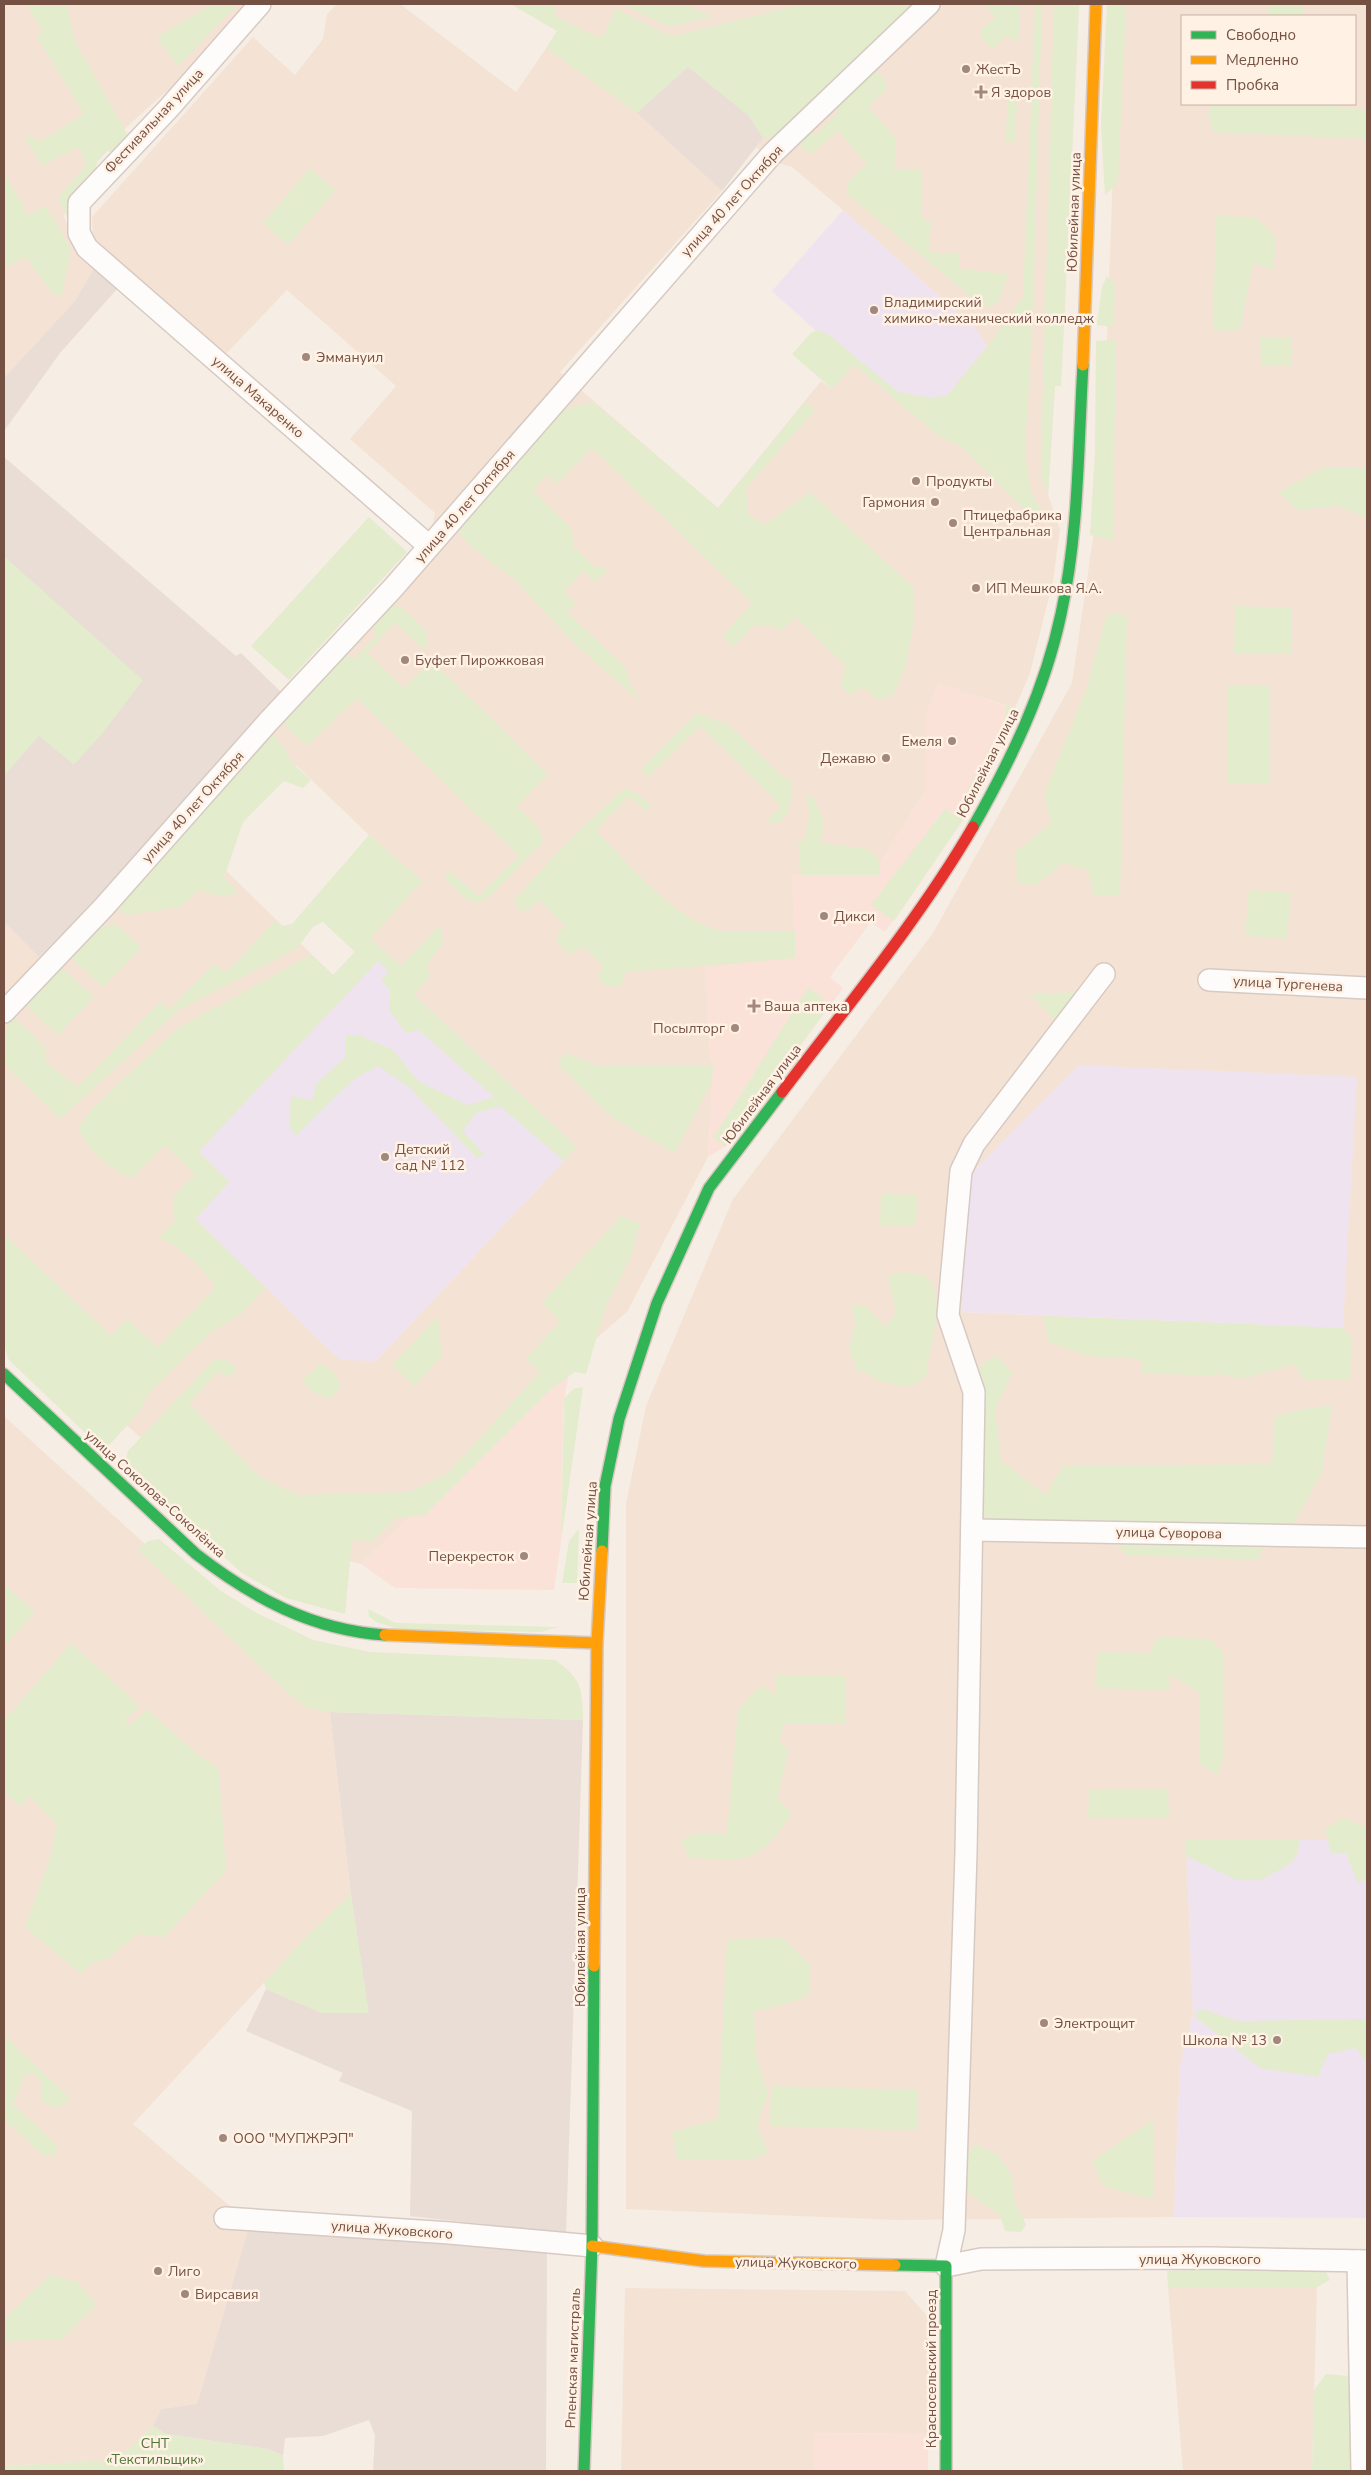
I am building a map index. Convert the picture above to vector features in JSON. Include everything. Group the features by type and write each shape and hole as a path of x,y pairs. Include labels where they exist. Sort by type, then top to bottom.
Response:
{"main road":[{"name":"Юбилейная улица","path":"592,2246 598,1643 605,1486 617,1428 657,1303 709,1188 901,935 957,854 996,787 1035,703 1061,615 1072,550 1086,331 1096,4"},
{"name":"улица Соколова-Соколёнка","path":"4,1374 196,1554 222,1575 244,1589 315,1623 368,1633 544,1643 598,1643"},
{"name":"улица Жуковского","path":"592,2246 704,2261 946,2266"},
{"name":"Рпенская магистраль","path":"584,2471 592,2246"},
{"name":"Красносельский проезд","path":"946,2266 946,2471"}],"street":[{"name":"Фестивальная улица","path":"87,248 79,233 79,203 168,109 260,4"},
{"name":"улица 40 лет Октября","path":"4,1012 104,907 429,546 778,148 929,4"},
{"name":"улица Макаренко","path":"87,248 429,546"},
{"path":"946,2266 954,2230 966,1853 972,1530 974,1392 948,1315 962,1170 974,1144 1104,974"},
{"name":"улица Тургенева","path":"1209,980 1367,988"},
{"name":"улица Суворова","path":"972,1530 1367,1536"},
{"name":"улица Жуковского","path":"225,2218 450,2233 592,2246"},
{"name":"улица Жуковского","path":"946,2266 991,2259 1210,2258 1363,2261"},
{"path":"1362,2471 1363,2261"}],"shaded area":[{"path":"4,4 249,4 180,79 102,149 67,198 64,217 81,252 94,268 75,301 4,378"},
{"path":"337,4 400,4 516,92 558,31 511,4 1079,4 1061,386 1055,386 1048,495 1060,529 1053,581 1030,673 1015,708 939,684 926,714 926,791 880,862 880,875 793,875 795,958 707,1002 710,1055 713,1066 708,1157 627,1312 571,1360 361,1564 244,1533 4,1312 4,922 40,957 284,695 432,527 435,513 350,439 396,386 287,290 222,358 93,246 92,217 253,37 295,75 323,39 327,14","holes":["637,113 763,138 756,147 774,162 792,167 843,210 976,329 987,346 854,365 832,389 821,381 718,508 560,372 722,191","296,765 369,835 422,881 333,975 210,855","414,995 577,1147 376,1361"]},
{"path":"1119,4 1367,4 1367,1840 1186,1840 1193,2015 1180,2066 1174,2217 899,2220 626,2209 626,1504 646,1406 733,1199 933,933 1072,683 1102,476","holes":["964,1282 1343,1328 961,1312"]},
{"path":"688,67 749,116 763,138 722,191 637,113"},
{"name":"Владимирский химико-механический колледж","path":"843,210 976,329 987,346 925,423 854,365 772,291"},
{"path":"94,268 117,289 60,353 4,431 4,378 75,301"},
{"path":"4,457 236,656 241,653 284,695 96,901 39,957 4,922"},
{"path":"939,683 1015,709 969,811 885,932 871,922 830,977 843,988 726,1146 708,1157 713,1066 710,1055 705,967 795,958 792,875 880,875 880,862 926,791 926,714"},
{"name":"Детский сад № 112","path":"378,961 577,1147 376,1361 340,1360 195,1219 229,1182 198,1152"},
{"path":"1079,1065 1357,1077 1343,1328 961,1312 972,1173"},
{"path":"571,1360 563,1409 561,1541 554,1590 395,1588 361,1564"},
{"path":"4,1416 330,1712 351,1894 308,1935 133,2124 250,2223 197,2404 161,2409 153,2426 116,2460 4,2466"},
{"path":"330,1712 583,1720 566,2233 410,2216 412,2111 339,2081 343,2073 246,2031 266,1989 322,2013 368,2013 351,1894"},
{"name":"Школа № 13","path":"1186,1840 1367,1840 1367,2218 1174,2217 1180,2066 1193,2015"},
{"path":"250,2223 547,2249 546,2471 373,2471 375,2435 369,2420 323,2436 285,2438 283,2456 268,2449 166,2434 153,2426 161,2409 197,2404"},
{"path":"1168,2287 1317,2287 1312,2471 1183,2471"},
{"path":"625,2288 905,2291 929,2318 928,2434 813,2433 813,2471 621,2471"},
{"path":"813,2433 928,2434 928,2471 813,2471"}],"green space":[{"path":"26,4 67,4 74,39 128,136 113,153 107,151 97,162 95,173 71,199 67,217 58,198 86,165 79,147 42,165 23,135 41,141 84,114 37,37 43,32"},
{"path":"213,4 231,4 235,7 178,66 157,37"},
{"path":"511,4 552,4 556,9 556,17 598,37 604,35 615,9 672,36 804,4 914,4 773,138 763,138 749,116 688,67 637,113 546,48 557,31"},
{"path":"620,4 689,4 694,10 714,16 670,27"},
{"path":"982,4 1019,4 1019,41 1006,36 992,49 980,37 982,29 996,17"},
{"path":"1035,4 1042,4 1033,309 1025,453 1031,493 1046,521 1035,520 962,447 939,436 854,365 832,389 792,354 811,333 817,330 828,334 898,392 931,398 948,395 990,343 1023,297"},
{"path":"1054,4 1079,4 1061,386 1055,386 1048,496 1043,483 1041,455"},
{"path":"1107,4 1126,4 1118,183 1105,195 1101,125"},
{"path":"1269,4 1304,4 1304,15 1268,15"},
{"path":"873,71 883,77 887,89 868,106 896,139 894,170 921,169 922,219 931,222 929,252 959,254 960,269 1008,274 999,301 990,307 981,305 846,193 848,182 867,164 838,131 812,153 805,152 801,144 807,135 817,133 839,112 836,107"},
{"path":"1009,91 1017,101 1015,141 1005,142"},
{"path":"1210,105 1324,105 1367,110 1367,139 1213,132 1208,115"},
{"path":"310,168 336,190 288,245 263,223"},
{"path":"4,173 23,205 26,216 46,206 71,249 62,295 53,294 26,257 4,268"},
{"path":"1216,216 1255,217 1276,237 1273,270 1253,263 1240,330 1213,331"},
{"path":"1107,276 1115,285 1114,327 1097,325 1102,287"},
{"path":"1292,337 1292,365 1261,365 1260,338"},
{"path":"1116,340 1113,540 1090,535 1095,452 1096,341"},
{"path":"593,402 718,508 805,402 815,410 746,488 748,514 764,525 810,492 914,588 914,614 907,659 903,673 892,696 878,700 863,687 850,695 841,687 845,665 795,617 782,631 770,626 754,625 733,647 722,636 752,603 592,448 557,484 547,475 533,491 572,529 573,546 594,566 608,569 596,582 584,571 564,591 576,603 567,612 626,668 630,683 641,702 575,644 515,580 472,547 459,533 463,520 561,410"},
{"path":"1322,468 1367,468 1367,518 1337,506 1296,510 1279,492"},
{"path":"369,517 407,552 289,680 251,646"},
{"path":"4,556 143,680 102,734 74,765 39,736 4,776"},
{"path":"389,604 402,608 426,631 427,645 424,650 395,622 367,653 404,688 431,660 548,774 517,806 540,829 543,842 490,896 476,903 463,897 444,877 451,872 479,896 519,856 357,698 307,746 286,728 285,716 341,655 355,658 376,636 372,622"},
{"path":"1235,606 1292,608 1291,654 1234,653"},
{"path":"1107,613 1127,615 1120,896 1094,895 1087,870 1063,863 1036,885 1017,882 1016,852 1051,823 1044,795 1086,690"},
{"path":"1228,685 1269,685 1269,783 1227,783"},
{"path":"1006,705 1015,709 969,811 894,921 871,905 945,809 954,815 1004,722"},
{"path":"697,713 728,724 782,776 792,781 790,807 785,818 774,824 767,820 781,806 700,726 649,776 643,773 642,768"},
{"path":"270,734 284,746 293,764 311,780 303,788 284,781 243,822 224,878 238,892 225,897 198,890 180,907 128,915 121,912 118,901"},
{"path":"625,788 635,792 651,805 646,811 629,796 596,831 655,891 690,918 708,927 734,932 795,931 795,958 626,972 623,983 614,987 605,985 598,977 603,966 582,946 572,954 563,949 556,941 559,932 565,926 540,900 529,909 520,911 516,904 516,898 568,841"},
{"path":"806,795 813,797 823,819 822,843 868,849 880,862 880,875 801,875 798,843 804,840 810,815"},
{"path":"369,835 423,881 370,938 401,966 440,925 443,944 427,964 430,976 414,995 577,1147 564,1161 500,1106 476,1113 463,1131 484,1154 477,1158 410,1088 378,1066 354,1079 296,1136 289,1126 291,1096 313,1100 316,1084 345,1058 346,1036 359,1035 393,1050 418,1081 467,1105 494,1097 419,1030 406,1033 389,1010 390,991 381,980 389,972 378,961 198,1152 229,1182 195,1219 266,1288 242,1313 210,1333 148,1394 139,1413 110,1444 100,1447 9,1360 4,1346 4,1234 110,1335 127,1319 158,1347 216,1287 191,1259 159,1237 175,1221 173,1197 195,1174 165,1145 132,1178 115,1170 100,1158 87,1143 78,1127 93,1108 178,1028 311,955 333,975 355,952 323,922 313,927 297,948 179,1010 60,1119 4,1064 4,1039 7,1027 14,1017 46,1048 46,1062 78,1087 160,1002 170,1009 214,964 226,973 275,921 282,926 292,924"},
{"path":"1249,890 1291,893 1287,939 1245,936"},
{"path":"114,924 123,929 141,948 103,987 69,956 95,928"},
{"path":"60,966 94,997 58,1035 24,1004"},
{"path":"808,988 820,995 827,1009 726,1146 713,1138"},
{"path":"1079,992 1056,1021 1030,994"},
{"path":"566,1053 596,1065 713,1066 712,1081 675,1153 611,1117 557,1063"},
{"path":"881,1194 917,1195 916,1226 880,1225"},
{"path":"621,1216 640,1223 631,1257 605,1308 586,1374 575,1372 551,1389 425,1515 396,1518 372,1541 352,1540 345,1614 286,1598 242,1573 124,1467 128,1451 214,1360 225,1358 237,1369 229,1378 219,1371 189,1404 260,1477 298,1495 409,1492 447,1474 540,1372 526,1359 560,1321 542,1303"},
{"path":"905,1272 922,1275 932,1284 936,1295 937,1308 927,1373 917,1383 902,1386 872,1377 863,1371 856,1371 856,1363 850,1348 856,1323 850,1305 865,1305 885,1327 896,1313 888,1275"},
{"path":"438,1316 442,1355 415,1386 392,1365"},
{"path":"1043,1316 1343,1328 1352,1338 1350,1380 1304,1380 1295,1364 1242,1379 1218,1373 1218,1376 1141,1373 1142,1359 1088,1356 1049,1342"},
{"path":"997,1355 1012,1373 995,1411 1001,1461 1046,1495 1063,1466 1272,1464 1275,1416 1298,1410 1332,1405 1322,1472 1294,1523 1273,1524 1258,1560 1126,1555 1102,1525 998,1526 963,1505 964,1410 979,1366"},
{"path":"321,1363 336,1375 341,1387 329,1400 313,1392 302,1381"},
{"path":"583,1387 561,1541 564,1399 573,1389"},
{"path":"579,1529 577,1583 562,1583 569,1541"},
{"path":"159,1539 221,1591 255,1612 313,1640 370,1652 555,1660 571,1673 579,1685 583,1720 330,1712 309,1708 290,1695 138,1550 148,1541"},
{"path":"4,1584 35,1612 4,1647"},
{"path":"368,1609 396,1623 558,1627 541,1632 398,1629 376,1622 369,1616"},
{"path":"1158,1637 1210,1639 1223,1652 1223,1759 1217,1775 1200,1764 1199,1692 1169,1674 1169,1690 1096,1688 1097,1652 1149,1653"},
{"path":"71,1643 140,1706 125,1720 130,1725 147,1709 198,1755 219,1769 226,1871 164,1937 137,1934 107,1959 91,1963 81,1974 25,1927 49,1862 57,1824 29,1796 20,1806 4,1791 4,1721"},
{"path":"845,1675 846,1723 785,1723 779,1741 789,1750 777,1798 792,1813 770,1842 750,1856 738,1859 724,1860 689,1857 680,1841 694,1834 727,1834 738,1710 761,1685 776,1696 776,1676"},
{"path":"1089,1789 1168,1789 1169,1817 1088,1817"},
{"path":"1344,1818 1367,1828 1367,1879 1358,1883 1346,1853 1331,1853 1325,1828"},
{"path":"1186,1840 1300,1840 1297,1855 1291,1863 1262,1880 1237,1880 1186,1856"},
{"path":"351,1894 369,2013 322,2013 266,1989 264,1982 308,1935"},
{"path":"782,1938 810,1965 809,1996 754,2011 756,2056 768,2093 757,2126 768,2153 751,2160 677,2159 672,2132 718,2119 727,1939"},
{"path":"1203,2009 1238,2021 1367,2019 1367,2063 1356,2048 1328,2054 1318,2077 1260,2068 1193,2015"},
{"path":"4,2035 71,2099 57,2108 42,2102 41,2081 33,2073 25,2075 13,2104 57,2145 56,2155 43,2155 4,2119"},
{"path":"771,2086 918,2090 917,2130 770,2126"},
{"path":"1153,2120 1153,2199 1109,2188 1102,2183 1092,2161"},
{"path":"976,2144 998,2155 1012,2175 1014,2199 1026,2225 1021,2232 1005,2231 1000,2215 967,2192 966,2160"},
{"path":"1323,2265 1330,2280 1317,2287 1168,2287 1167,2271"},
{"path":"50,2275 77,2282 97,2304 62,2339 4,2341 4,2319"},
{"path":"1326,2374 1349,2376 1355,2471 1312,2471 1314,2390"},
{"name":"СНТ «Текстильщик»","path":"153,2426 166,2434 268,2449 283,2456 284,2471 4,2471 4,2466 116,2460"}],"traffic: fast":[{"path":"973,827 1001,776 1025,724 1046,670 1061,614 1075,522 1083,365"},
{"path":"602,1551 605,1486 619,1419 657,1303 709,1188 782,1092"},
{"path":"4,1374 196,1554 217,1570 262,1598 308,1619 358,1632 385,1635"},
{"path":"584,2471 592,2246 594,1966"},
{"path":"895,2265 946,2266 946,2471"}],"traffic: slow":[{"path":"1083,365 1096,4"},
{"path":"594,1966 597,1643 602,1551"},
{"path":"385,1635 597,1643"},
{"path":"592,2246 704,2261 895,2265"}],"traffic: jam":[{"path":"782,1092 906,929 952,862 973,827"}],"place":[{"name":"ЖестЪ","path":"966,69"},
{"name":"Я здоров","path":"981,92"},
{"name":"Владимирский химико-механический колледж","path":"874,310"},
{"name":"Эммануил","path":"306,357"},
{"name":"Продукты","path":"916,481"},
{"name":"Гармония","path":"935,502"},
{"name":"Птицефабрика Центральная","path":"953,523"},
{"name":"ИП Мешкова Я.А.","path":"976,588"},
{"name":"Буфет Пирожковая","path":"405,660"},
{"name":"Емеля","path":"952,741"},
{"name":"Дежавю","path":"886,758"},
{"name":"Дикси","path":"824,916"},
{"name":"Ваша аптека","path":"754,1006"},
{"name":"Посылторг","path":"735,1028"},
{"name":"Детский сад № 112","path":"385,1157"},
{"name":"Перекресток","path":"524,1556"},
{"name":"Электрощит","path":"1044,2023"},
{"name":"Школа № 13","path":"1277,2040"},
{"name":"ООО \"МУПЖРЭП\"","path":"223,2138"},
{"name":"Лиго","path":"158,2271"},
{"name":"Вирсавия","path":"185,2294"}]}
